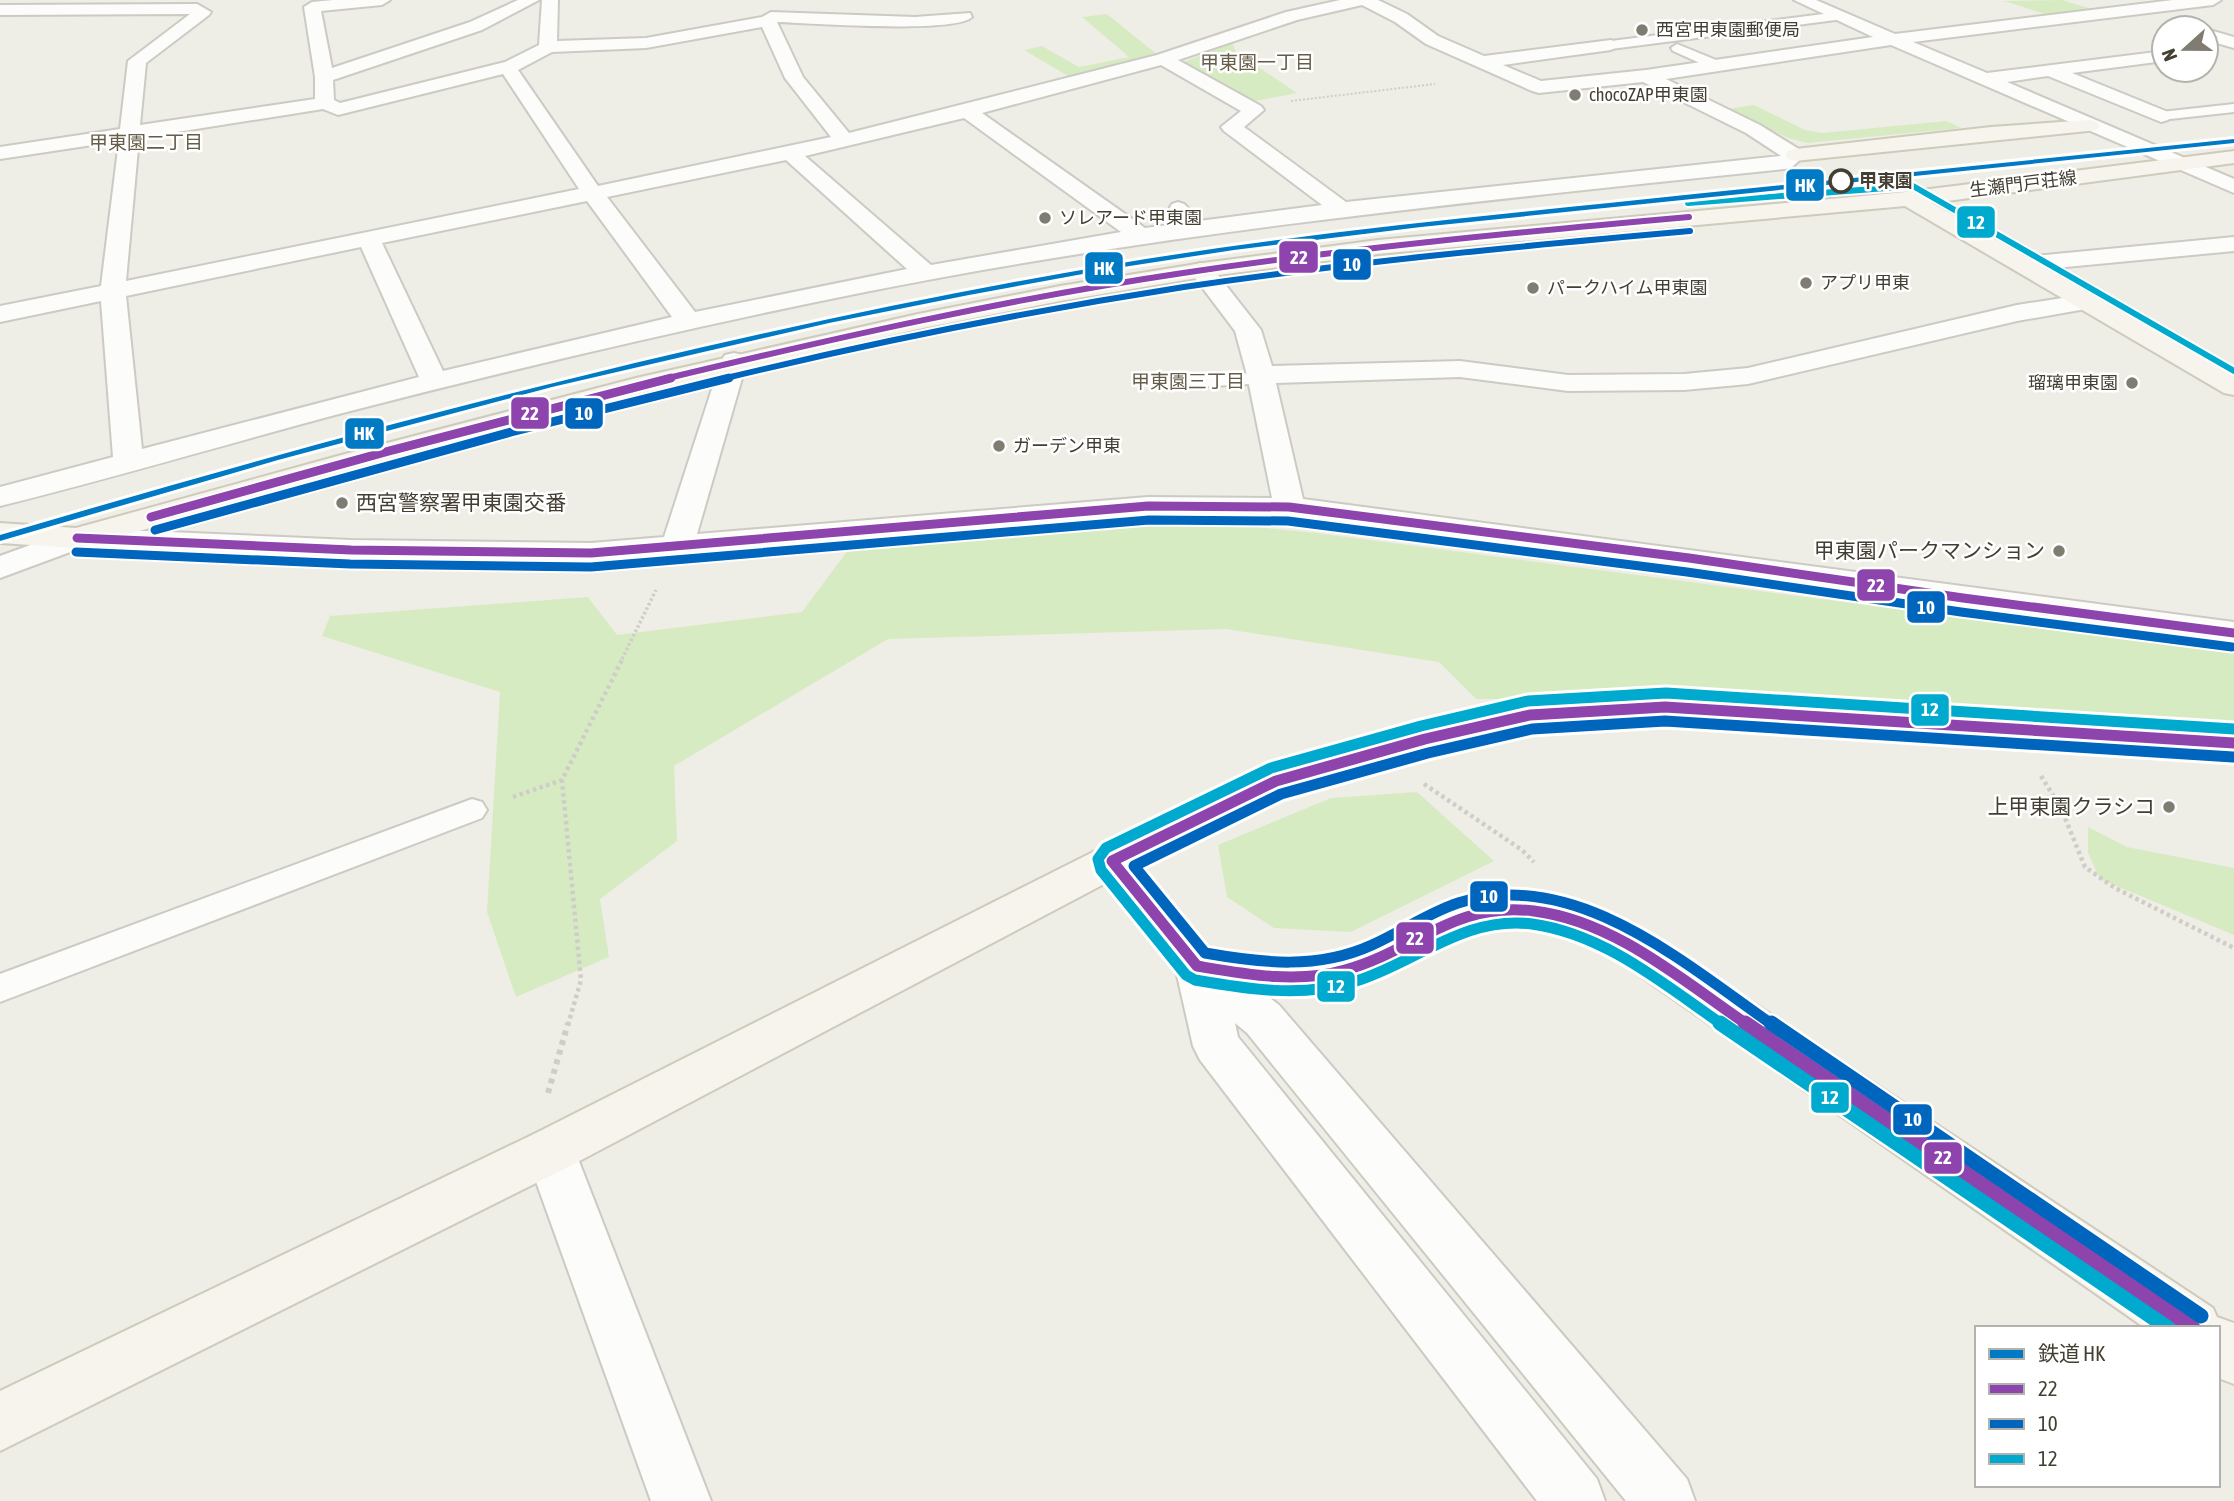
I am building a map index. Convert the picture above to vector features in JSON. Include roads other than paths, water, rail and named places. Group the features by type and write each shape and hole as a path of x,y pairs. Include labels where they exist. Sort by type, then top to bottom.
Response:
{"street":[{"path":"325,103 324,77 312,7 382,0"},
{"path":"324,77 476,26 531,0"},
{"path":"548,47 550,0"},
{"path":"0,314 790,153 967,111 1163,59 1292,16 1363,0 1401,18 1432,40 1539,88 1646,76 1894,39 2217,1"},
{"path":"1802,0 2234,187"},
{"path":"0,10 197,9 203,12 137,61 113,292 128,463"},
{"path":"2133,10 2150,16"},
{"path":"0,153 325,103 338,109 485,71 508,68 533,59 548,47 646,43 768,22 771,18 915,22 964,17"},
{"path":"768,22 794,78 844,140"},
{"path":"2025,23 2064,37"},
{"path":"1483,62 1611,45"},
{"path":"2089,46 2128,60"},
{"path":"1986,79 2150,57"},
{"path":"1163,59 1254,110 1231,127 1343,210"},
{"path":"508,68 593,194 689,322"},
{"path":"2049,70 2161,116"},
{"path":"1646,76 1753,129 1795,155"},
{"path":"967,111 1141,236"},
{"path":"0,497 435,381 689,322 927,274 1141,236 1343,210 1785,163 1795,155 2161,116"},
{"path":"790,153 927,274"},
{"name":"生瀬門戸荘線","path":"0,533 77,538 538,409 734,361 963,312 1201,270 1349,250 1548,229 1909,198 2234,157"},
{"path":"1909,198 2234,387"},
{"path":"369,239 435,381"},
{"path":"2024,264 2234,244"},
{"path":"1201,270 1248,330 1289,507"},
{"path":"1261,377 1460,369 1568,383 1684,382 1729,378 1748,376 2017,313 2088,302"},
{"path":"678,545 734,361"},
{"path":"0,568 77,538 351,550 591,553 1147,506 1289,507 1689,558 1963,598 2234,633"},
{"path":"0,1422 547,1127 1276,781 1425,739 1530,715 1665,707 2234,743"},
{"path":"1112,861 1197,966 1263,1019 1665,1501"},
{"path":"1197,966 1287,979 1318,976 1356,967 1464,915 1506,907 1552,912 1599,928 1636,948 2190,1326"},
{"path":"1197,966 1217,1046 1575,1501"},
{"path":"547,1127 681,1501"}],"lane":[{"path":"1611,45 1839,16"},
{"path":"1677,48 1716,65"},
{"path":"2161,116 2234,108"},
{"path":"1178,207 1200,229"},
{"path":"1193,381 1261,377"},
{"path":"0,988 472,810"}],"rail line":[{"name":"HK","path":"0,538 274,458 550,385 689,351 969,292 1234,248 1421,225 2234,141"}],"place":[{"name":"西宮甲東園郵便局","path":"1642,30"},
{"name":"chocoZAP甲東園","path":"1575,95"},
{"name":"甲東園","path":"1841,181"},
{"name":"ソレアード甲東園","path":"1045,218"},
{"name":"アプリ甲東","path":"1806,283"},
{"name":"パークハイム甲東園","path":"1533,288"},
{"name":"瑠璃甲東園","path":"2132,383"},
{"name":"ガーデン甲東","path":"999,446"},
{"name":"西宮警察署甲東園交番","path":"342,503"},
{"name":"甲東園パークマンション","path":"2059,551"},
{"name":"上甲東園クラシコ","path":"2169,807"}],"district":[{"name":"甲東園一丁目","path":"1257,62"},
{"name":"甲東園二丁目","path":"146,142"},
{"name":"甲東園三丁目","path":"1188,381"}]}
